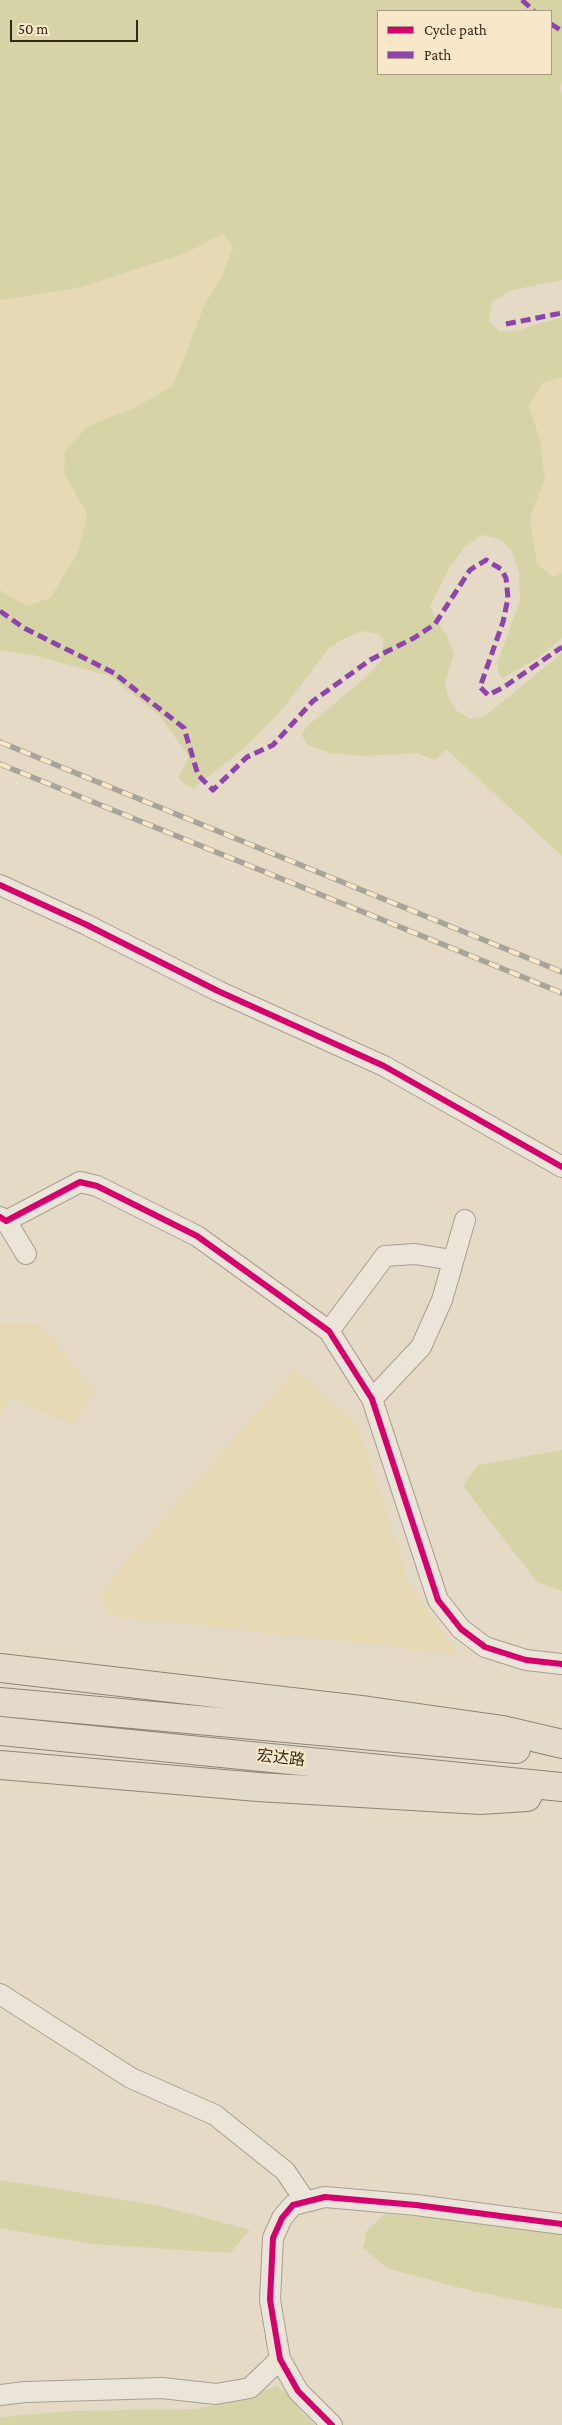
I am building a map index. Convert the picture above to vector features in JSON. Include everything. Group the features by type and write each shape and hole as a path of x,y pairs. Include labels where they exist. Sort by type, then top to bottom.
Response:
{"main road":[{"path":"0,1668 369,1711 503,1730 562,1744"},
{"name":"宏达路","path":"0,1702 562,1753"},
{"name":"宏达路","path":"0,1731 562,1787"},
{"path":"0,1765 258,1788 480,1800 562,1795"}],"street":[{"path":"0,885 85,924 218,992 384,1066 562,1167"},
{"path":"26,1254 3,1219 80,1182 97,1186 197,1236 329,1331 372,1399 438,1600 462,1628 484,1647 526,1660 562,1664"},
{"path":"372,1399 421,1347 442,1300 465,1220"},
{"path":"329,1331 385,1256 415,1254 452,1260"},
{"path":"0,1994 131,2078 215,2114 285,2171 306,2202"},
{"path":"332,2425 298,2391 280,2358 270,2300 273,2238 282,2218 293,2205 325,2197 389,2202 562,2224"},
{"path":"0,2395 25,2392 162,2388 216,2394 250,2388 280,2358"}],"shaded area":[{"path":"0,0 562,0 562,82 560,88 562,96 562,280 512,290 492,302 489,322 500,332 519,330 562,317 562,377 544,382 529,406 540,440 545,480 530,517 537,564 553,577 562,573 562,638 538,658 503,678 499,674 497,664 520,600 519,573 512,551 500,539 482,535 466,546 450,566 430,607 447,635 454,654 445,682 448,697 457,711 471,719 485,716 562,653 562,856 446,749 435,760 416,753 365,756 330,753 308,745 302,736 306,727 365,678 381,661 384,639 379,634 362,631 341,640 328,649 281,711 243,749 193,789 178,778 189,757 160,716 110,676 33,655 0,650 0,590 26,606 50,598 78,552 87,514 64,473 65,451 88,426 136,407 173,386 204,306 223,274 233,247 223,234 186,253 78,288 0,300"},
{"path":"224,234 233,247 223,274 204,306 173,386 136,407 88,426 64,474 87,514 78,552 50,597 26,606 0,590 0,300 78,288 186,253"},
{"path":"562,377 562,573 553,577 537,564 530,517 545,480 529,405 544,381"},
{"path":"0,1324 40,1324 95,1392 72,1424 10,1398 0,1416"},
{"path":"295,1370 358,1426 409,1584 458,1654 113,1616 100,1599 112,1577"},
{"path":"562,1450 562,1591 537,1582 463,1486 478,1465"},
{"path":"0,2180 157,2205 250,2230 230,2253 93,2244 0,2228"},
{"path":"385,2214 551,2226 562,2229 562,2309 468,2290 387,2268 363,2248 367,2230"},
{"path":"276,2386 293,2396 300,2410 315,2425 0,2425 0,2417 72,2411 195,2409 241,2400"}],"railway":[{"path":"0,742 562,972"},
{"path":"0,764 562,993"}],"marked path":[{"path":"522,0 533,10"},
{"path":"552,25 562,31"},
{"path":"506,324 562,313"},
{"path":"0,611 24,628 114,673 184,728 198,775 213,790 247,757 273,745 313,701 370,660 414,638 435,624 470,570 486,560 501,569 506,578 508,598 503,622 480,687 488,695 504,687 562,647"}],"cycle path":[{"path":"0,885 85,924 218,991 384,1066 562,1167"},
{"path":"0,1217 6,1221 80,1182 97,1186 197,1236 329,1331 372,1399 438,1600 461,1629 485,1647 526,1660 562,1664"},
{"path":"332,2425 298,2391 280,2359 270,2300 273,2238 282,2218 293,2205 325,2197 416,2205 562,2224"}]}
